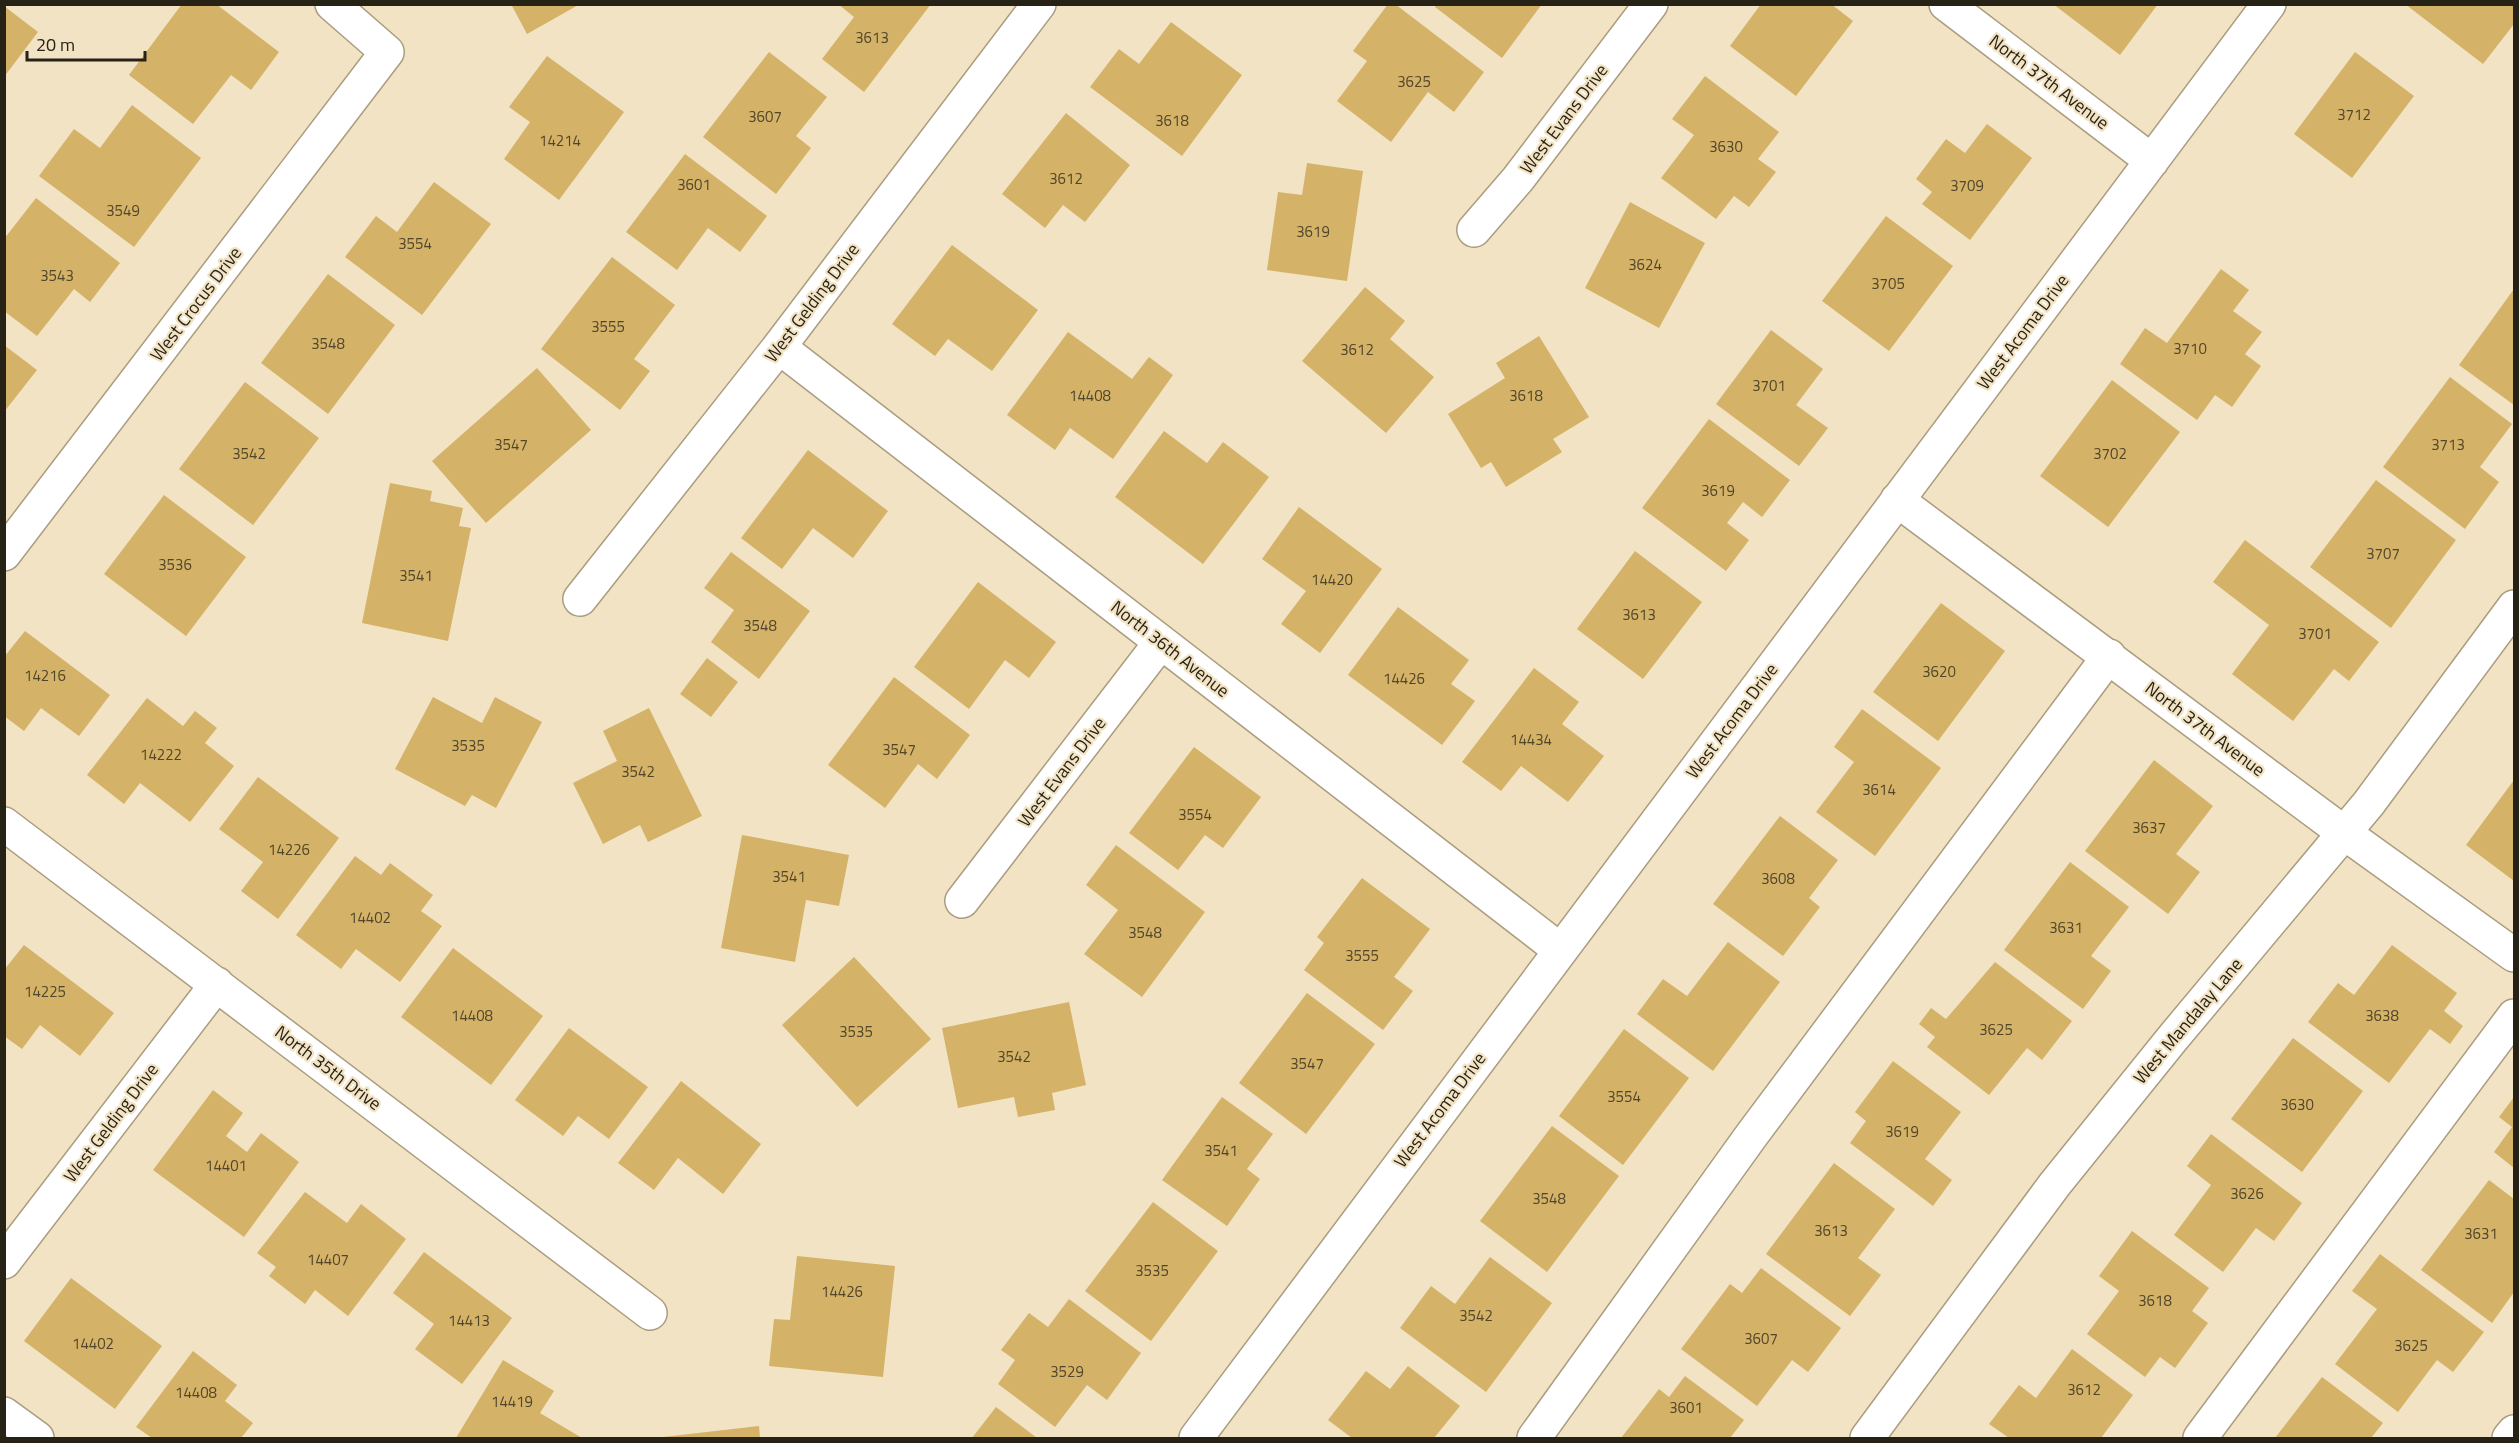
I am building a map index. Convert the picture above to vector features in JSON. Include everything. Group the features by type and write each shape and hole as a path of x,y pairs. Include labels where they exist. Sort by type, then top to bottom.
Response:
{"street":[{"name":"West Crocus Drive","path":"4,554 387,52 332,4"},
{"name":"West Gelding Drive","path":"580,599 779,347 1039,4"},
{"name":"West Evans Drive","path":"1474,230 1518,179 1651,4"},
{"name":"North 37th Avenue","path":"1946,4 2152,161"},
{"name":"West Acoma Drive","path":"1196,1438 2269,4"},
{"name":"North 36th Avenue","path":"779,347 1560,950"},
{"name":"North 37th Avenue","path":"1897,500 2343,832 2514,955"},
{"name":"West Mandalay Lane","path":"1867,1438 2055,1184 2369,803 2514,607"},
{"name":"West Evans Drive","path":"962,901 1161,642"},
{"path":"1534,1438 1751,1136 2109,656"},
{"name":"North 35th Drive","path":"4,824 650,1313"},
{"name":"West Gelding Drive","path":"4,1263 217,984"},
{"path":"2200,1438 2514,1016"},
{"path":"4,1414 37,1438"},
{"path":"2510,1438 2514,1432"}],"building":[{"path":"182,4 216,4 279,52 251,90 231,75 193,124 129,75"},
{"path":"511,4 580,4 527,34"},
{"path":"838,4 931,4 864,92 822,59 854,17"},
{"path":"1388,4 1395,4 1484,72 1454,112 1428,92 1391,142 1337,101 1367,61 1353,51"},
{"path":"1437,4 1542,4 1502,58 1435,7"},
{"path":"1761,4 1831,4 1853,21 1796,96 1730,46"},
{"path":"2053,4 2158,4 2120,55"},
{"path":"2405,4 2514,4 2514,24 2483,64"},
{"path":"4,6 38,32 4,77"},
{"path":"1171,22 1242,75 1182,156 1090,87 1119,49 1139,64"},
{"path":"769,52 827,97 796,136 811,148 776,194 703,137"},
{"path":"2355,52 2414,96 2352,178 2294,134"},
{"path":"547,56 624,112 559,200 504,159 530,122 509,107"},
{"path":"1705,76 1779,132 1758,159 1776,172 1749,207 1734,196 1716,219 1661,178 1694,135 1672,119"},
{"path":"132,105 201,158 134,247 39,176 74,129 100,148"},
{"path":"1066,113 1130,165 1085,222 1063,205 1045,228 1002,194"},
{"path":"1987,124 2032,158 1970,240 1922,204 1932,192 1916,179 1946,139 1965,153"},
{"path":"685,154 767,216 740,252 708,228 677,270 626,232"},
{"path":"1307,163 1363,171 1347,281 1267,270 1278,192 1302,195"},
{"path":"434,182 491,224 422,315 345,257 376,216 397,232"},
{"path":"36,198 120,263 90,302 74,289 37,336 4,311 4,239"},
{"path":"1630,202 1705,243 1659,328 1585,288"},
{"path":"1886,216 1953,266 1889,351 1822,301"},
{"path":"952,245 1038,310 992,371 948,339 935,356 892,324"},
{"path":"612,257 675,305 634,359 650,371 620,410 541,349"},
{"path":"2221,269 2249,290 2233,311 2262,332 2245,354 2261,366 2232,407 2215,395 2197,420 2120,364 2145,328 2167,343"},
{"path":"328,274 395,325 328,414 261,363"},
{"path":"1365,287 1405,321 1390,339 1434,377 1386,433 1302,361"},
{"path":"2514,289 2514,405 2459,365"},
{"path":"1771,330 1823,369 1796,405 1828,428 1799,466 1716,404"},
{"path":"1068,332 1132,379 1149,357 1173,375 1113,459 1070,428 1055,450 1007,415"},
{"path":"1539,336 1589,417 1553,439 1562,452 1506,487 1491,462 1481,468 1448,414 1505,378 1496,363"},
{"path":"4,345 37,370 4,412"},
{"path":"537,368 591,430 486,523 432,461"},
{"path":"2450,377 2512,424 2480,467 2499,482 2465,529 2383,467"},
{"path":"2112,380 2180,432 2108,527 2040,476"},
{"path":"245,382 319,438 253,525 179,469"},
{"path":"1709,419 1790,480 1762,517 1743,502 1727,523 1749,540 1726,571 1642,508"},
{"path":"1164,431 1207,463 1223,442 1269,477 1203,564 1115,497"},
{"path":"808,450 888,511 853,558 813,528 782,569 741,538"},
{"path":"2376,480 2456,540 2391,628 2310,567"},
{"path":"390,483 432,491 430,501 463,508 459,526 471,528 448,641 362,623"},
{"path":"164,495 246,557 186,636 104,574"},
{"path":"1299,507 1382,569 1320,653 1281,624 1306,591 1262,559"},
{"path":"2245,540 2379,642 2349,681 2334,669 2293,721 2232,674 2269,625 2213,582"},
{"path":"1635,551 1702,602 1643,679 1577,629"},
{"path":"731,552 810,611 759,679 711,642 734,610 704,588"},
{"path":"978,582 1056,642 1029,678 1005,660 969,709 914,667"},
{"path":"1941,603 2005,651 1938,741 1873,692"},
{"path":"1398,607 1469,660 1451,684 1475,701 1442,745 1348,675"},
{"path":"25,631 110,695 79,736 41,708 24,731 4,716 4,657"},
{"path":"707,658 738,682 711,717 680,694"},
{"path":"1534,668 1579,702 1562,724 1604,756 1568,802 1521,766 1501,791 1462,762"},
{"path":"894,677 970,735 937,779 918,764 885,808 828,765"},
{"path":"433,697 482,723 495,697 542,722 496,808 472,795 465,806 395,769"},
{"path":"147,698 183,726 195,711 217,728 205,743 234,766 190,822 140,783 124,804 87,775"},
{"path":"649,708 702,816 648,842 640,825 603,844 573,783 617,761 603,731"},
{"path":"1862,709 1941,768 1875,856 1816,812 1854,762 1834,747"},
{"path":"1194,747 1261,797 1223,848 1205,835 1178,870 1129,833"},
{"path":"2154,760 2213,806 2176,854 2200,872 2168,914 2085,851"},
{"path":"258,777 339,838 278,919 241,891 263,862 219,829"},
{"path":"2514,780 2514,881 2466,845"},
{"path":"1780,816 1838,860 1809,898 1820,907 1783,956 1713,904"},
{"path":"742,835 849,855 839,906 806,900 795,962 721,948"},
{"path":"1116,845 1205,912 1142,997 1084,954 1118,910 1086,885"},
{"path":"355,856 381,875 390,863 433,895 421,911 442,926 400,982 356,949 341,969 296,935"},
{"path":"2070,862 2129,907 2091,956 2111,971 2083,1009 2004,950"},
{"path":"1362,878 1430,929 1394,977 1413,991 1383,1030 1304,970 1324,943 1317,937"},
{"path":"1728,942 1780,982 1713,1071 1637,1014 1663,979 1687,996"},
{"path":"24,945 114,1013 80,1056 40,1025 22,1049 4,1036 4,970"},
{"path":"2392,945 2457,993 2444,1011 2463,1026 2450,1044 2430,1029 2389,1083 2308,1022 2338,983 2354,995"},
{"path":"453,948 543,1016 491,1085 401,1017"},
{"path":"854,957 931,1039 857,1107 782,1025"},
{"path":"1995,962 2072,1021 2042,1060 2027,1048 1989,1095 1927,1047 1935,1037 1919,1024 1931,1008 1946,1019"},
{"path":"1307,993 1375,1044 1306,1134 1239,1083"},
{"path":"1069,1002 1086,1085 1052,1093 1055,1110 1018,1117 1014,1097 958,1108 942,1028"},
{"path":"569,1028 648,1087 609,1139 578,1116 563,1136 515,1100"},
{"path":"1624,1029 1689,1078 1623,1165 1559,1116"},
{"path":"2293,1038 2363,1091 2302,1172 2231,1119"},
{"path":"1893,1061 1961,1112 1925,1159 1952,1180 1933,1206 1850,1143 1866,1121 1855,1112"},
{"path":"681,1081 761,1144 723,1194 678,1158 654,1190 618,1163"},
{"path":"213,1090 243,1113 226,1136 247,1152 261,1133 299,1162 244,1237 153,1170"},
{"path":"1222,1097 1273,1134 1247,1169 1260,1179 1227,1226 1162,1180"},
{"path":"2514,1097 2514,1168 2494,1152 2512,1127 2499,1117"},
{"path":"1552,1126 1619,1176 1547,1272 1480,1221"},
{"path":"2211,1134 2302,1203 2274,1241 2256,1228 2223,1272 2174,1235 2211,1185 2187,1166"},
{"path":"1834,1163 1895,1209 1858,1258 1881,1275 1850,1316 1766,1254"},
{"path":"2489,1180 2514,1199 2514,1292 2492,1323 2421,1270"},
{"path":"305,1192 347,1223 361,1204 406,1239 348,1316 315,1290 305,1304 269,1276 276,1267 257,1253"},
{"path":"1153,1202 1218,1251 1151,1341 1085,1291"},
{"path":"2132,1231 2209,1288 2192,1311 2208,1323 2175,1368 2160,1357 2145,1377 2087,1334 2119,1291 2099,1276"},
{"path":"424,1252 512,1318 462,1384 415,1349 434,1324 393,1293"},
{"path":"2380,1254 2484,1332 2453,1372 2437,1360 2398,1412 2335,1364 2377,1309 2352,1291"},
{"path":"797,1256 895,1266 883,1377 769,1366 774,1319 790,1320"},
{"path":"1490,1257 1552,1303 1486,1392 1400,1328 1431,1286 1455,1304"},
{"path":"1761,1268 1841,1328 1808,1372 1792,1360 1757,1406 1681,1349 1730,1284 1742,1293"},
{"path":"71,1278 162,1346 115,1409 24,1341"},
{"path":"1069,1299 1141,1353 1107,1400 1087,1385 1055,1427 998,1384 1015,1360 1001,1350 1029,1313 1048,1327"},
{"path":"2072,1349 2133,1395 2101,1438 2009,1438 1989,1424 2019,1385 2036,1398"},
{"path":"193,1351 237,1385 225,1401 253,1423 241,1438 152,1438 136,1427"},
{"path":"503,1360 554,1391 540,1413 582,1438 456,1438"},
{"path":"1408,1366 1460,1406 1434,1438 1352,1438 1328,1420 1366,1371 1390,1389"},
{"path":"1685,1376 1744,1420 1730,1438 1621,1438 1659,1389 1669,1397"},
{"path":"2322,1377 2383,1423 2371,1438 2275,1438"},
{"path":"996,1407 1037,1438 972,1438"},
{"path":"759,1426 760,1438 663,1437"}]}
